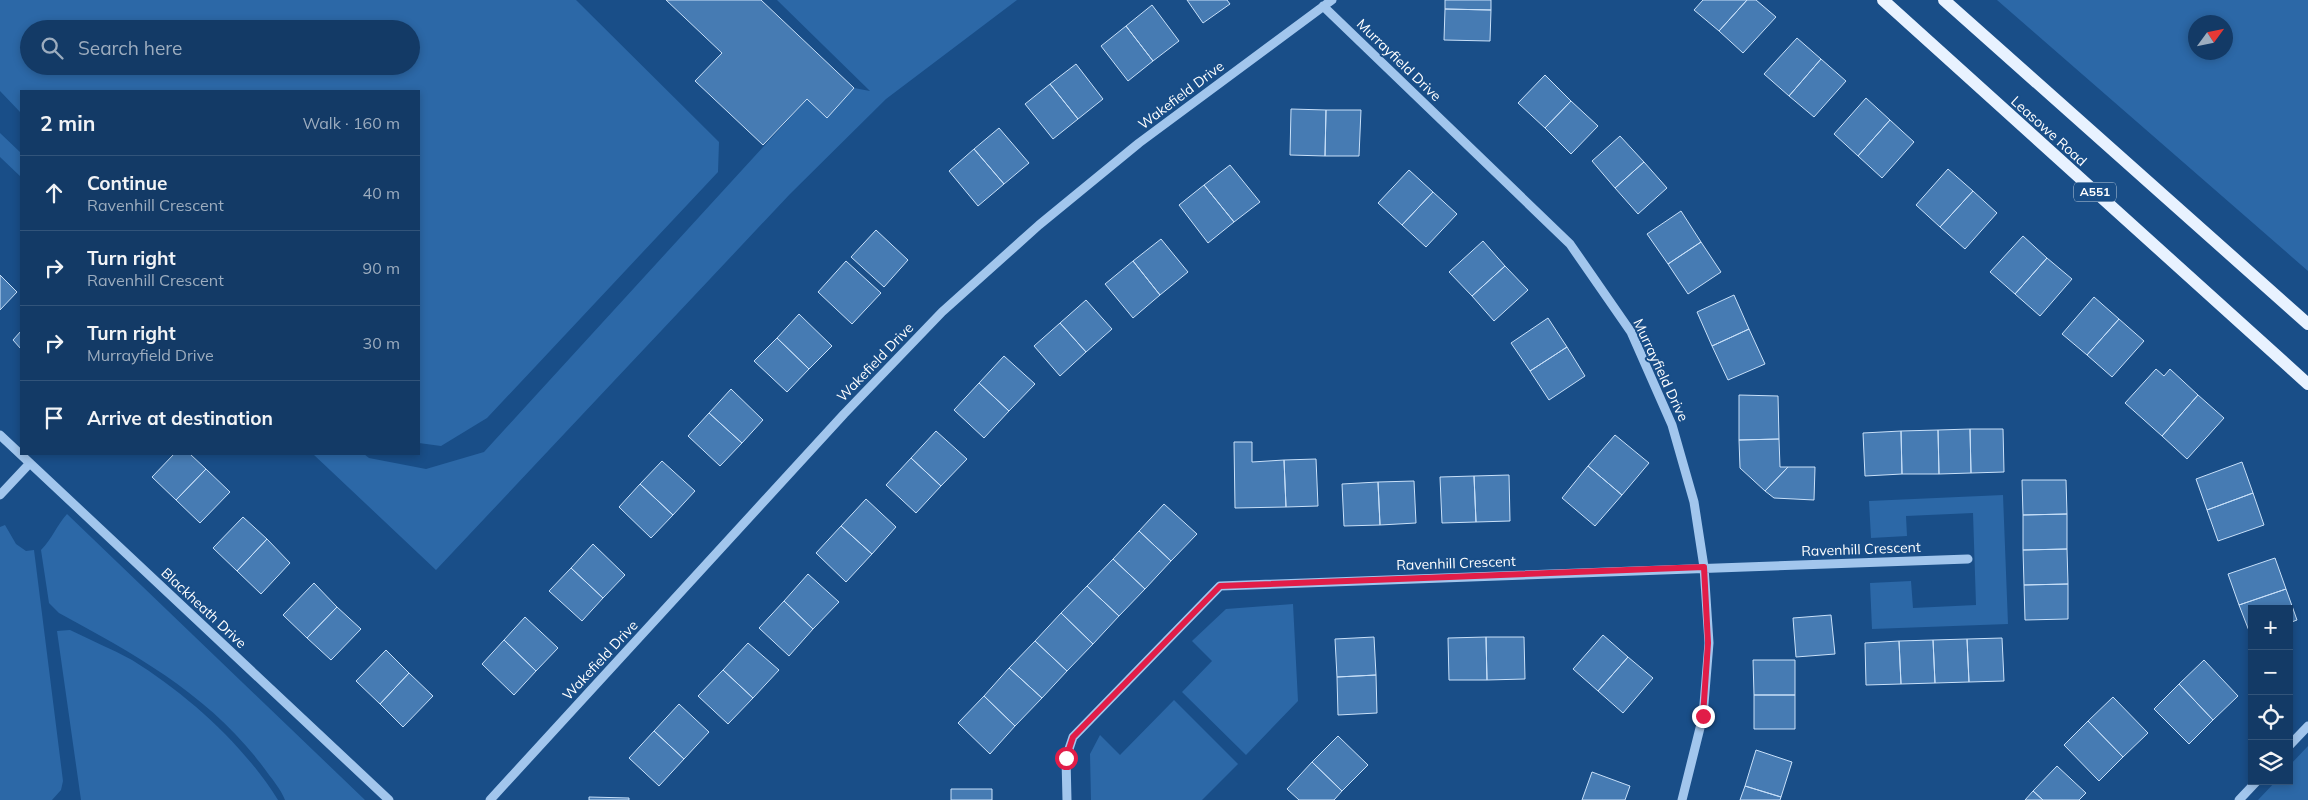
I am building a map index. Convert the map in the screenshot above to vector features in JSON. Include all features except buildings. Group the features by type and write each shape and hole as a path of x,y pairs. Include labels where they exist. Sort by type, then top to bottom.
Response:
{"main road":[{"name":"Leasowe Road","path":"1883,0 2308,384"},
{"name":"Leasowe Road","path":"1944,0 2308,324"}],"street":[{"name":"Wakefield Drive","path":"490,800 844,414 942,312 1039,225 1139,144 1332,0"},
{"name":"Murrayfield Drive","path":"1323,6 1570,244 1631,332 1672,425 1694,502 1704,567 1708,643 1703,716 1682,800"},
{"name":"Blackheath Drive","path":"0,435 20,454"},
{"name":"Blackheath Drive","path":"21,455 389,800"},
{"path":"0,495 30,463"},
{"name":"Ravenhill Crescent","path":"1067,800 1066,758 1073,737 1220,586 1704,567 1968,559"},
{"path":"2293,742 2308,726"},
{"path":"2239,800 2253,785"}],"shaded area":[{"path":"0,0 576,0 719,142 718,172 487,418 441,446 420,443 420,90 20,90 20,112 0,91"},
{"path":"777,0 1017,0 886,99 790,194 436,570 314,455 365,455 369,458 426,469 484,452 807,99 827,117 854,88 870,91"},
{"path":"1997,0 2308,0 2308,271"},
{"path":"0,133 20,152 20,176 0,157"},
{"path":"2003,495 2008,624 1872,629 1870,583 1911,581 1913,608 1976,605 1973,513 1906,516 1907,536 1871,538 1869,501"},
{"path":"67,514 365,800 285,800 276,784 243,742 196,698 143,661 59,613 49,603 41,550"},
{"path":"5,525 16,544 26,551 34,550 63,781 61,790 52,800 0,800 0,527"},
{"path":"1293,604 1298,701 1246,755 1182,692 1212,661 1192,641 1226,609"},
{"path":"70,630 132,660 194,705 248,759 278,800 81,800 57,631"},
{"path":"1174,700 1238,764 1202,800 1091,800 1090,754 1100,735 1120,755"},
{"path":"2308,746 2308,800 2258,800 2272,785 2293,785 2293,762"}],"route":[{"path":"1066,758 1073,737 1220,586 1704,567 1708,643 1703,716"}]}
